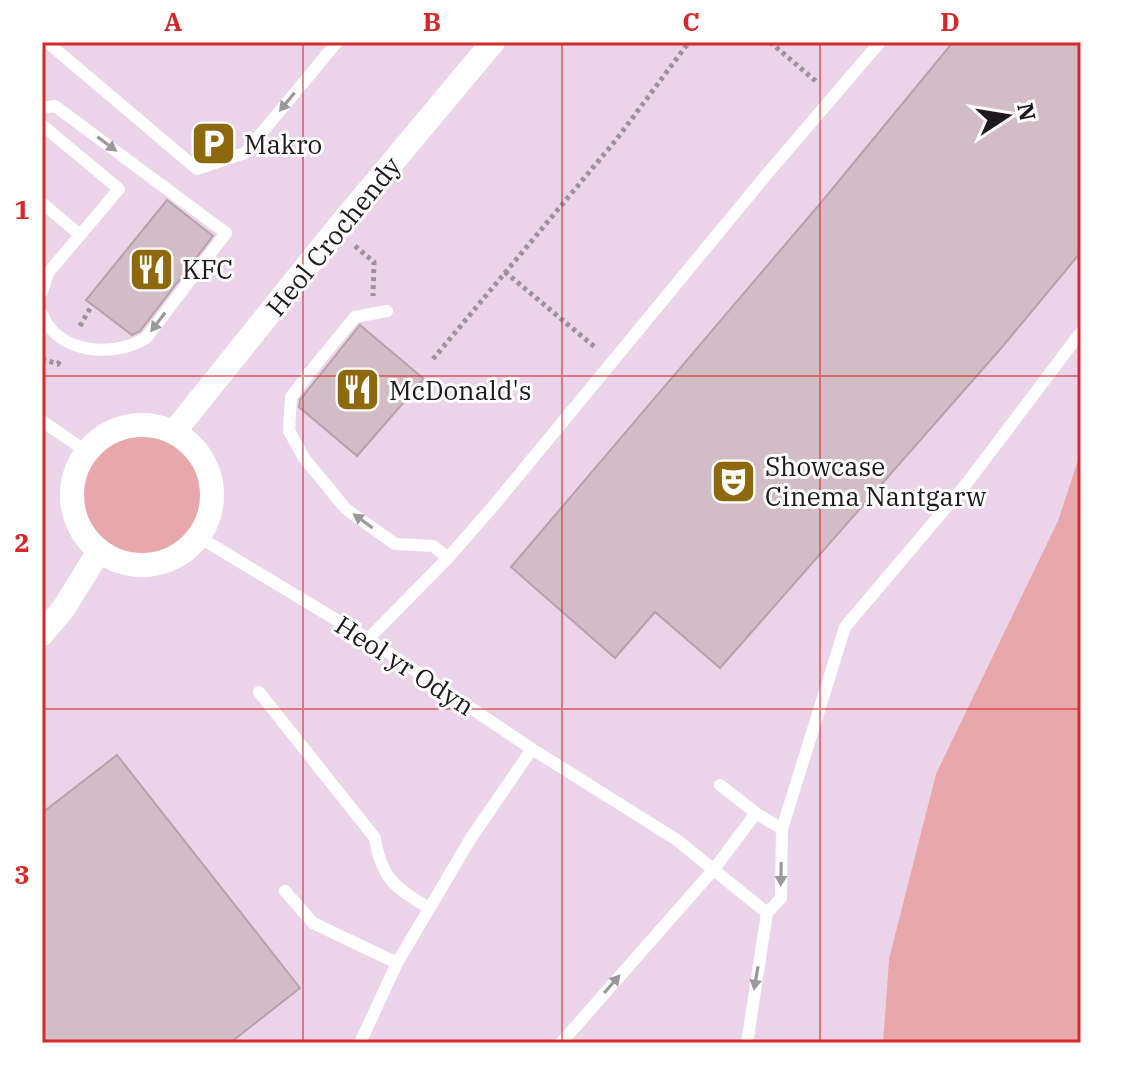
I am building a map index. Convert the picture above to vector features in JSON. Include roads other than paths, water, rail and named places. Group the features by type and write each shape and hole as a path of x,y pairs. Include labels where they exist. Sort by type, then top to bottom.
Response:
{"street":[{"name":"Heol Crochendy","path":"174,432 336,230 493,42"},
{"path":"151,425 174,432 194,447 207,467 212,491 210,515 199,537 181,554 161,563 139,566 118,561 99,551 84,534 74,515 72,493 76,471 87,452 104,435 127,426 151,425"},
{"path":"42,634 64,608 99,551"}],"lane":[{"path":"47,42 197,169 245,153 337,42"},
{"path":"368,639 448,558 880,42"},
{"path":"42,108 55,106 226,233 146,338 133,346 102,352 75,344 47,327 42,314"},
{"path":"42,125 119,189 48,273 42,292"},
{"path":"42,203 79,234"},
{"path":"387,311 355,317 291,397 289,431 304,458 346,509 395,544 433,546 448,558"},
{"path":"747,1043 767,913 781,898 782,829 845,627 967,483 1081,332"},
{"path":"42,421 87,452"},
{"name":"Heol yr Odyn","path":"199,537 368,639 532,749 677,840 767,913"},
{"path":"259,692 375,838 379,863 399,889 429,908"},
{"path":"360,1043 397,963 429,908 471,838 532,749"},
{"path":"720,785 782,829"},
{"path":"561,1043 715,868 756,813"},
{"path":"285,891 313,923 397,963"}],"place":[{"name":"Makro","path":"213,144"},
{"name":"KFC","path":"151,269"},
{"name":"McDonald's","path":"358,390"},
{"name":"Showcase Cinema Nantgarw","path":"734,481"}]}
